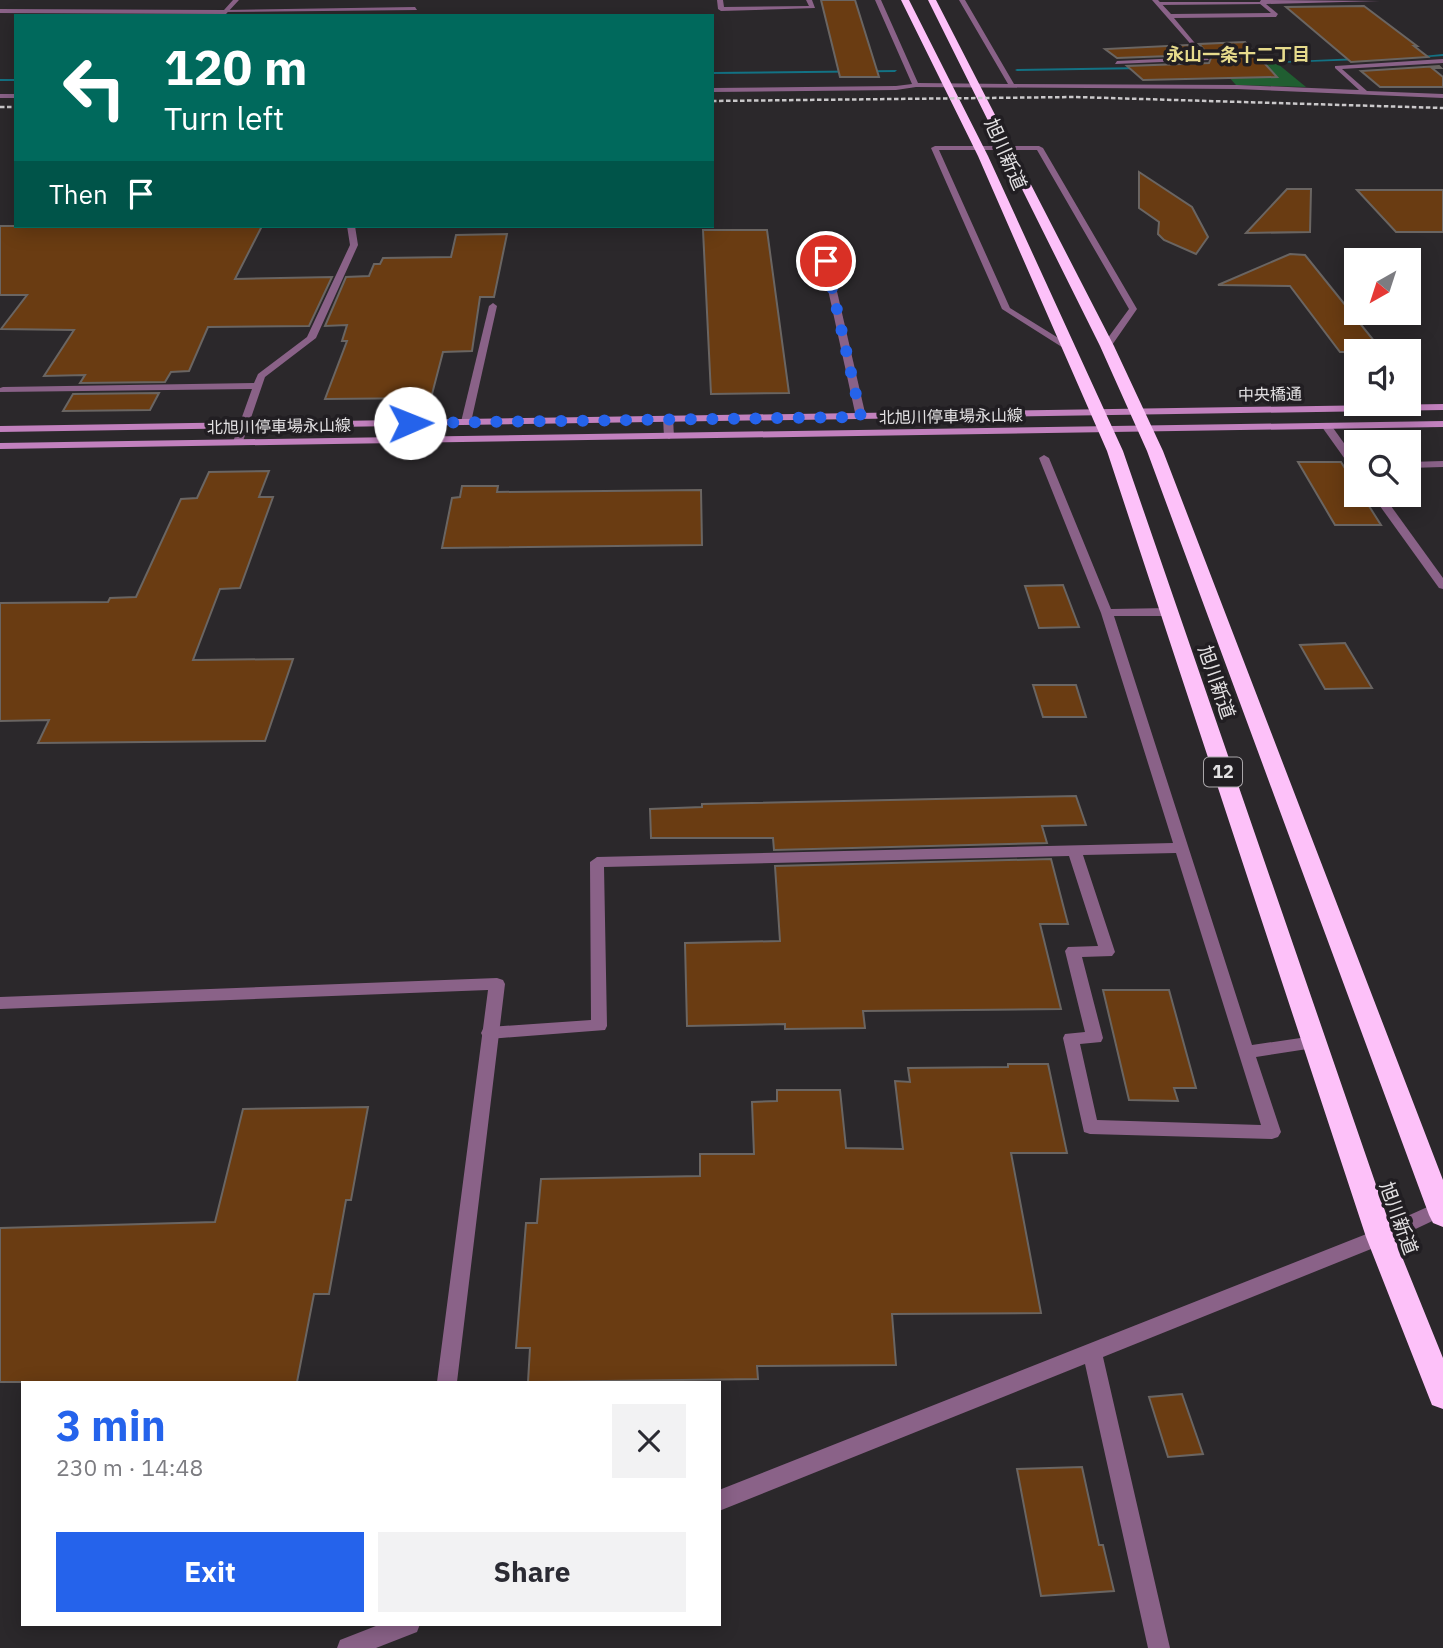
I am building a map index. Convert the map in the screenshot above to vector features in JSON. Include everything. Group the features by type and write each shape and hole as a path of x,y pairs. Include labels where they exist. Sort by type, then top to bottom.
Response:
{"highway":[{"name":"旭川新道","path":"905,0 983,156 1065,346 1101,421 1169,612 1380,1237 1443,1395"},
{"name":"旭川新道","path":"932,0 1107,346 1145,430 1442,1210"}],"main road":[{"name":"中央橋通","path":"1101,421 1136,412 1443,407"},
{"name":"北旭川停車場永山線","path":"0,429 861,417 1101,421"},
{"name":"北旭川停車場永山線","path":"0,446 669,436 1101,421"},
{"name":"中央橋通","path":"1101,421 1145,430 1443,424"}],"street":[{"path":"226,12 236,0"},
{"path":"720,0 721,9 734,9 812,8 809,0"},
{"path":"878,0 916,85"},
{"path":"962,0 1011,83"},
{"path":"1263,4 1261,2 1376,0"},
{"path":"1157,2 1263,4 1276,15 1170,16"},
{"path":"1117,63 1207,59 1157,2"},
{"path":"0,11 415,9"},
{"path":"1366,93 1337,67 1443,61"},
{"path":"714,90 897,88 916,85 1011,83 1237,87 1443,96"},
{"path":"1065,346 1006,309 935,148 1039,148 1133,309 1107,346"},
{"path":"238,442 261,376 311,338 354,245 351,228"},
{"path":"820,235 861,417"},
{"path":"466,422 493,306"},
{"path":"3,390 258,386"},
{"path":"668,419 669,436"},
{"path":"1327,427 1344,450"},
{"path":"1044,458 1107,613 1272,1132 1090,1127 1071,1038 1095,1038 1073,951 1107,952 1075,851"},
{"path":"1421,465 1443,464"},
{"path":"1386,507 1443,586"},
{"path":"1107,613 1169,612"},
{"path":"489,1033 599,1026 597,862 1182,848"},
{"path":"0,1003 497,984 447,1381"},
{"path":"1246,1052 1314,1042"},
{"path":"721,1500 1442,1210"},
{"path":"1092,1353 1159,1648"},
{"path":"348,1648 404,1626"}],"green space":[{"path":"1278,64 1306,87 1236,85 1219,66"}],"building":[{"path":"821,0 855,0 879,77 840,77"},
{"path":"1364,6 1428,57 1351,62 1286,7"},
{"path":"1245,42 1277,77 1143,80 1127,66 1209,63 1211,58 1199,44"},
{"path":"1188,45 1196,55 1117,58 1105,49"},
{"path":"1439,66 1441,68 1432,68 1443,77 1443,87 1380,87 1361,71"},
{"path":"1139,172 1192,207 1208,237 1196,254 1164,240 1158,234 1159,222 1139,208"},
{"path":"1287,189 1311,189 1310,232 1246,233"},
{"path":"1357,190 1443,190 1443,232 1396,232"},
{"path":"0,226 261,228 235,279 332,277 309,326 208,327 189,371 171,372 165,382 80,383 85,375 44,376 74,330 1,329 27,295 0,295"},
{"path":"703,230 767,230 789,393 711,394"},
{"path":"507,234 494,297 480,297 472,351 443,352 431,398 325,399 347,341 342,341 347,325 325,326 346,277 369,276 374,264 380,264 383,258 451,257 456,235"},
{"path":"1290,254 1305,255 1344,304 1344,326 1362,326 1373,339 1344,339 1344,352 1340,352 1290,286 1218,285"},
{"path":"159,393 150,410 63,411 73,394"},
{"path":"1298,462 1341,462 1344,467 1344,507 1370,507 1381,525 1335,525"},
{"path":"269,471 259,497 273,497 240,588 220,589 193,660 293,659 265,741 38,743 49,720 0,721 0,603 108,602 110,598 136,597 181,499 197,498 209,472"},
{"path":"462,486 498,486 497,492 701,490 702,545 442,548 452,498 460,497"},
{"path":"1063,585 1079,627 1039,628 1025,586"},
{"path":"1345,643 1372,688 1325,689 1300,645"},
{"path":"1033,685 1076,685 1086,717 1043,717"},
{"path":"1076,796 1086,825 1042,826 1047,843 774,850 773,838 651,838 650,809 702,807 702,804"},
{"path":"1051,859 1068,924 1040,924 1061,1009 863,1011 865,1028 785,1029 785,1024 687,1026 685,943 780,941 775,866"},
{"path":"1103,990 1169,990 1196,1088 1174,1088 1178,1101 1129,1100"},
{"path":"1008,1064 1048,1064 1067,1153 1011,1153 1041,1313 892,1314 896,1365 757,1366 758,1379 528,1381 530,1348 516,1348 526,1223 537,1223 541,1179 700,1176 700,1154 754,1154 752,1102 777,1101 777,1090 840,1090 846,1148 903,1149 895,1081 910,1082 908,1068 1008,1067"},
{"path":"368,1107 351,1200 346,1200 329,1294 314,1294 297,1381 0,1382 0,1228 215,1222 243,1109"},
{"path":"1182,1394 1203,1454 1168,1457 1149,1397"},
{"path":"1082,1467 1099,1545 1103,1545 1114,1591 1041,1596 1017,1469"}],"waterway":[{"path":"1415,57 1443,55"},
{"path":"1251,63 1360,59"},
{"path":"1017,70 1144,68"},
{"path":"714,73 895,71"},
{"path":"0,80 14,80"}],"railway":[{"path":"714,101 1075,97 1443,108"},
{"path":"0,107 14,107"}],"district":[{"name":"永山一条十二丁目","path":"1238,55"}],"route":[{"path":"410,423 861,417 826,261"}]}
